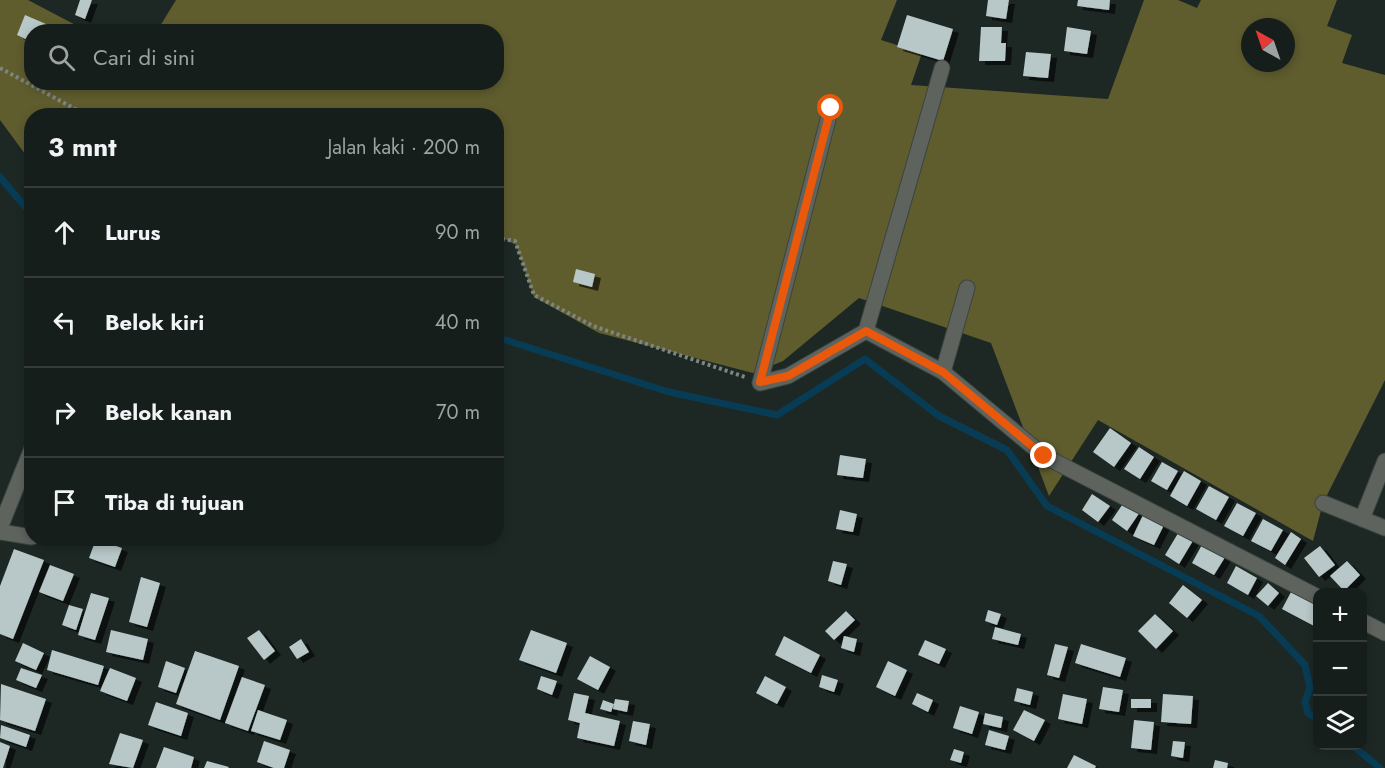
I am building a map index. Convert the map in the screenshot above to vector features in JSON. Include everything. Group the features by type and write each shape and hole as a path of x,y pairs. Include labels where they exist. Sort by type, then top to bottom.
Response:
{"street":[{"path":"831,108 760,382 788,376 866,331 942,68"},
{"path":"943,372 967,288"},
{"path":"866,331 943,372 1044,456 1313,595"},
{"path":"1362,519 1385,461"},
{"path":"24,468 0,530 24,535"},
{"path":"1323,503 1385,528"},
{"path":"1367,624 1385,633"}],"path":[{"path":"0,68 24,81"},
{"path":"40,90 73,108"},
{"path":"504,239 515,241 534,295 593,326 760,382"}],"shaded area":[{"path":"0,0 28,0 74,24 24,24 24,90 504,90 504,24 161,24 176,0 897,0 881,40 922,53 911,85 1108,99 1144,0 1178,0 1197,8 1201,0 1337,0 1327,26 1352,35 1342,63 1385,75 1385,380 1323,503 1313,541 1098,420 1049,496 991,343 859,298 783,361 753,373 599,333 534,297 516,245 504,239 504,108 24,108 24,153 0,120"}],"building":[{"path":"80,0 92,0 85,19 75,15"},
{"path":"988,0 1009,0 1006,19 986,16"},
{"path":"1078,0 1110,0 1109,10 1077,6"},
{"path":"25,15 46,24 24,24 24,38 17,35"},
{"path":"907,15 953,29 943,61 897,47"},
{"path":"981,27 1002,27 1001,43 1006,43 1005,61 979,61"},
{"path":"1067,27 1091,31 1087,54 1064,51"},
{"path":"1026,52 1051,54 1048,78 1023,76"},
{"path":"576,269 595,274 592,287 573,282"},
{"path":"1110,428 1131,443 1114,467 1093,452"},
{"path":"1139,447 1154,457 1140,479 1124,469"},
{"path":"840,455 866,459 863,478 837,475"},
{"path":"1162,462 1178,471 1167,490 1151,481"},
{"path":"1184,471 1201,481 1187,506 1170,496"},
{"path":"1209,486 1229,497 1216,520 1196,509"},
{"path":"1092,494 1110,506 1098,522 1082,510"},
{"path":"1124,502 1140,512 1127,531 1112,520"},
{"path":"1237,503 1256,513 1243,536 1224,526"},
{"path":"840,510 857,514 853,532 836,529"},
{"path":"1145,511 1166,521 1154,545 1133,536"},
{"path":"1263,519 1283,530 1271,551 1251,541"},
{"path":"1180,530 1194,539 1179,564 1165,555"},
{"path":"1291,532 1301,539 1285,565 1275,558"},
{"path":"1204,541 1227,554 1214,575 1192,563"},
{"path":"93,546 122,548 115,567 89,558"},
{"path":"1320,546 1335,565 1319,577 1304,558"},
{"path":"14,549 44,560 13,639 0,634 0,586"},
{"path":"833,561 847,564 841,585 828,581"},
{"path":"1347,561 1360,575 1347,588 1341,588 1330,576"},
{"path":"50,565 74,574 63,601 39,592"},
{"path":"1236,566 1257,578 1248,595 1227,583"},
{"path":"141,577 160,583 147,627 129,622"},
{"path":"1268,583 1279,593 1268,606 1256,596"},
{"path":"1183,585 1202,600 1187,618 1169,603"},
{"path":"1291,592 1313,603 1313,625 1282,609"},
{"path":"91,593 109,598 95,640 78,635"},
{"path":"69,605 83,609 76,630 62,625"},
{"path":"988,610 1001,614 997,625 985,621"},
{"path":"846,611 855,620 834,640 825,631"},
{"path":"1155,614 1173,631 1156,649 1138,631"},
{"path":"995,627 1021,634 1018,645 992,639"},
{"path":"111,630 148,639 143,660 106,652"},
{"path":"259,630 275,651 264,660 247,638"},
{"path":"531,630 567,643 556,673 519,660"},
{"path":"784,636 820,655 811,673 775,655"},
{"path":"844,636 857,639 854,652 841,648"},
{"path":"301,639 309,652 297,659 289,647"},
{"path":"925,640 946,649 939,664 918,655"},
{"path":"23,643 44,653 36,670 15,661"},
{"path":"1055,644 1068,647 1059,678 1047,675"},
{"path":"1081,644 1126,658 1120,677 1075,663"},
{"path":"52,650 104,666 98,685 47,670"},
{"path":"195,651 239,666 220,720 176,704"},
{"path":"590,656 610,667 598,690 577,679"},
{"path":"166,661 185,668 176,693 158,687"},
{"path":"888,661 907,670 895,696 876,687"},
{"path":"21,668 42,675 36,688 16,680"},
{"path":"110,668 136,678 127,701 100,691"},
{"path":"822,675 838,680 834,692 819,687"},
{"path":"541,676 557,681 552,695 537,689"},
{"path":"765,676 786,687 777,704 756,693"},
{"path":"242,677 265,685 248,731 225,723"},
{"path":"1,684 46,699 35,731 0,720"},
{"path":"1103,687 1123,690 1119,712 1099,709"},
{"path":"1017,688 1033,692 1030,705 1014,701"},
{"path":"574,693 589,696 585,713 620,721 614,746 577,738 580,723 568,720"},
{"path":"917,693 933,700 928,712 912,704"},
{"path":"1063,694 1087,699 1082,724 1058,719"},
{"path":"1163,694 1193,696 1191,724 1161,722"},
{"path":"615,699 629,701 627,712 613,709"},
{"path":"1131,699 1151,699 1151,708 1131,708"},
{"path":"603,700 614,704 611,712 600,709"},
{"path":"156,702 188,713 181,736 148,725"},
{"path":"960,706 979,712 972,734 953,728"},
{"path":"258,710 287,720 280,740 251,731"},
{"path":"1024,710 1045,720 1034,741 1013,730"},
{"path":"985,713 1003,717 1001,728 983,724"},
{"path":"1134,720 1154,722 1151,750 1131,748"},
{"path":"633,721 650,724 646,745 629,741"},
{"path":"1,725 30,735 26,747 0,738"},
{"path":"989,730 1009,736 1005,750 985,745"},
{"path":"120,733 143,740 133,768 109,764"},
{"path":"264,741 290,750 284,768 274,768 257,762"},
{"path":"1173,741 1185,742 1183,758 1171,756"},
{"path":"0,742 10,746 3,768 0,768"},
{"path":"164,747 194,757 191,768 156,768"},
{"path":"954,749 964,752 961,763 950,760"},
{"path":"1074,755 1096,766 1095,768 1067,768"},
{"path":"1215,760 1228,763 1227,768 1213,768"},
{"path":"207,761 229,767 204,768"}],"waterway":[{"path":"0,177 24,206"},
{"path":"504,340 669,392 777,415 865,359 939,416 1007,450 1047,506 1259,616 1305,665 1310,688 1305,702 1308,713 1313,716"},
{"path":"1358,750 1380,768"}],"route":[{"path":"831,108 760,382 788,376 866,331 943,372 1044,456"}]}
